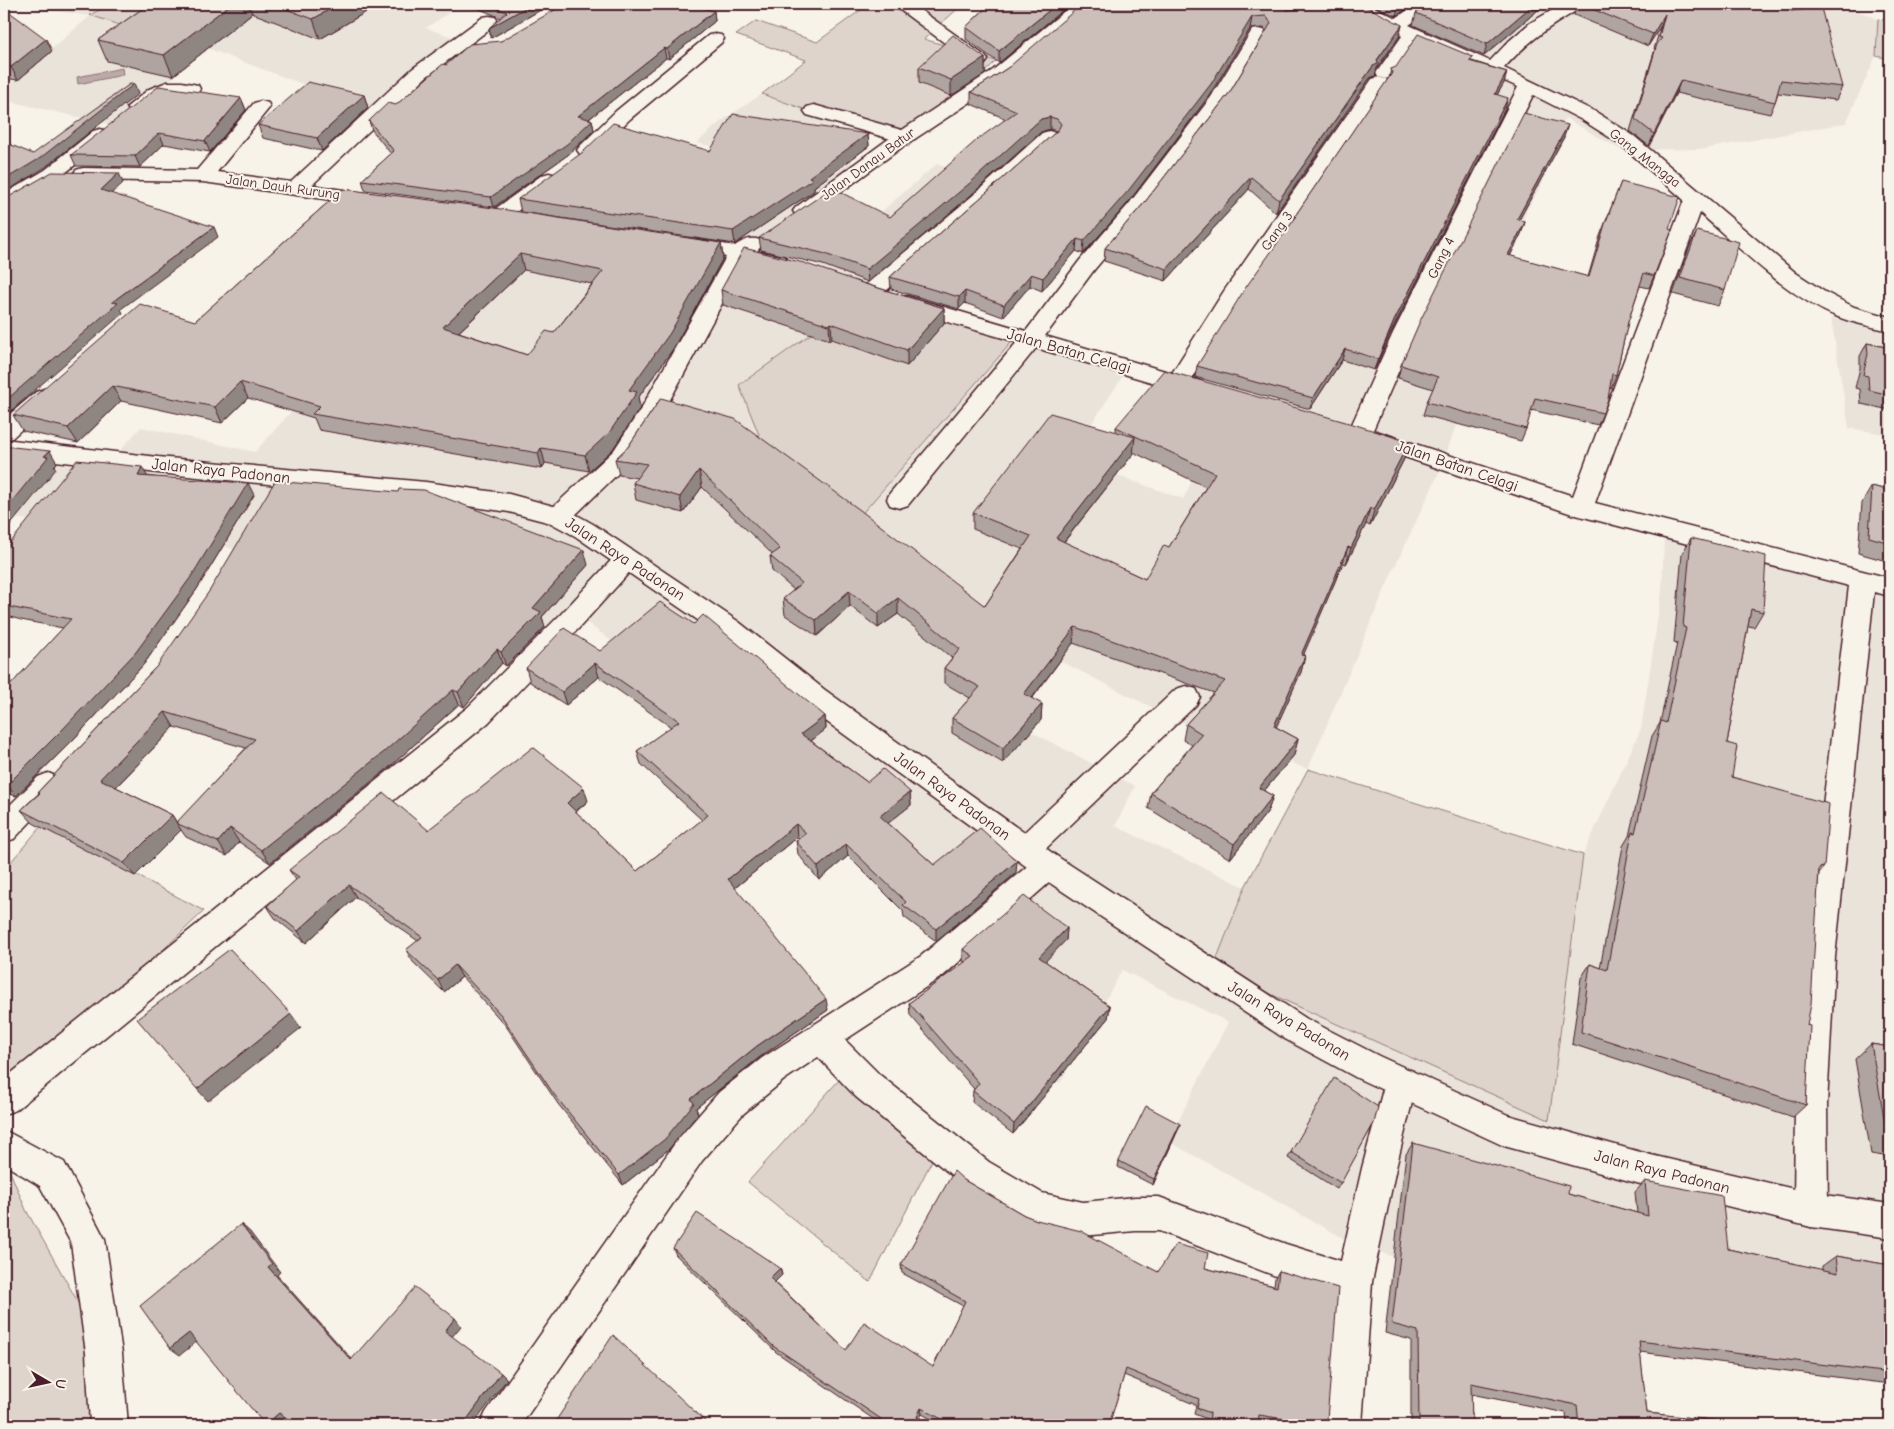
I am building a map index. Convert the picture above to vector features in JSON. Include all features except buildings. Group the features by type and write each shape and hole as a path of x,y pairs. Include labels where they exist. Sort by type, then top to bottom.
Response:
{"street":[{"path":"901,4 1000,74"},
{"name":"Jalan Danau Batur","path":"559,516 622,456 654,409 677,363 739,253 905,137 1000,74 1083,4"},
{"name":"Gang Mangga","path":"1355,4 1405,30 1528,85 1589,116 1627,140 1788,278 1817,297 1846,312 1890,324"},
{"name":"Gang 3","path":"1178,382 1232,296 1382,78 1405,30 1428,4"},
{"path":"1492,70 1515,45 1536,27 1574,4"},
{"path":"295,190 419,73 489,20"},
{"path":"899,499 1031,340 1087,265 1135,209 1219,99 1258,34"},
{"path":"577,159 623,115 716,39"},
{"path":"457,44 476,48 486,46"},
{"name":"Gang 4","path":"1350,431 1404,333 1528,85"},
{"path":"4,202 52,174 158,90 174,86 191,89"},
{"path":"203,176 239,130 261,107"},
{"path":"814,112 905,137"},
{"path":"872,292 1049,137"},
{"path":"526,220 488,214 561,170"},
{"name":"Jalan Dauh Rurung","path":"52,174 203,176 392,202"},
{"path":"1581,508 1695,198"},
{"path":"662,241 739,253 796,267"},
{"name":"Jalan Batan Celagi","path":"850,284 1031,340 1216,393"},
{"path":"4,432 56,386"},
{"name":"Jalan Batan Celagi","path":"1350,431 1581,508 1876,583"},
{"name":"Jalan Raya Padonan","path":"4,447 73,467 279,477 426,491 510,503 559,516 584,530 730,629 815,698 1037,858 1296,1029 1401,1082 1504,1130 1651,1171 1811,1210 1890,1221"},
{"path":"264,503 279,477"},
{"path":"4,1099 478,715 570,621 626,560"},
{"path":"1811,1210 1810,1105 1820,957 1876,583"},
{"path":"499,1425 690,1150 731,1103 773,1068 932,966 1037,858 1186,698"},
{"path":"4,830 62,771"},
{"path":"822,1038 868,1086 977,1174 1036,1209 1083,1219 1135,1214 1159,1214 1286,1262 1354,1282"},
{"path":"1343,1425 1354,1282 1379,1168 1401,1082"},
{"path":"4,1146 52,1174 88,1239 104,1353 109,1425"}],"shaded area":[{"path":"8,4 110,4 91,15 208,4 462,4 426,28 476,45 377,112 209,49 112,125 4,100 4,90 90,16"},
{"path":"110,4 208,4 155,37 90,15"},
{"path":"869,4 963,4 924,39 996,61 908,147 762,94 806,60 736,35 756,21 817,42"},
{"path":"1346,4 1841,4 1878,19 1876,56 1846,123 1704,149 1621,150 1565,118 1541,186 1527,209 1443,464 1391,575 1308,769 1181,722 1056,659 1009,720 1135,786 1115,826 1245,887 1213,968 1549,1119 1583,855 1641,729 1662,590 1664,539 1706,538 1890,582 1890,1367 1526,1307 1343,1238 1168,1141 1228,1022 1122,970 1060,1083 1018,1051 1051,983 770,775 682,695 572,611 527,659 211,541 4,517 4,443 115,456 141,427 255,452 422,266 701,248 722,235 801,167 697,143 720,122 762,94 837,122 817,149 853,162 761,250 814,269 937,164 995,187 873,290 838,541 1017,336 1127,370 1069,458 1183,499 1230,403 1272,416 1466,67"},
{"path":"1878,19 1890,21 1890,59 1876,56"},
{"path":"122,68 123,75 78,84 77,77"},
{"path":"873,290 1017,336 838,541 776,477 739,385"},
{"path":"1831,318 1890,327 1890,435 1849,428"},
{"path":"1308,769 1583,855 1549,1120 1213,968 1245,887"},
{"path":"42,825 204,911 4,1101 4,870"},
{"path":"847,1071 947,1131 870,1282 748,1182"},
{"path":"4,1157 26,1210 101,1343 102,1425 4,1425"}]}
